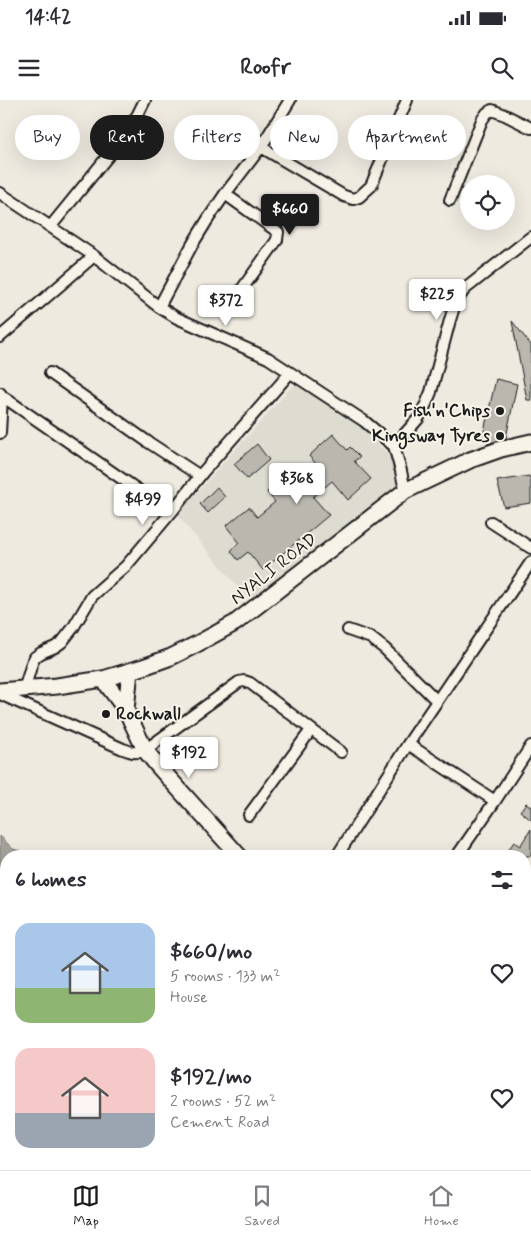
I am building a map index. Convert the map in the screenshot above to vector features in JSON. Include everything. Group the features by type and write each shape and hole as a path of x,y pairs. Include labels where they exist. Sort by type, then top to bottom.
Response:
{"main road":[{"name":"NYALI ROAD","path":"0,693 103,679 171,657 235,623 405,491 470,460 501,449 531,442"},
{"path":"126,710 136,669"},
{"path":"103,679 126,710 145,750 234,850"}],"street":[{"path":"50,226 126,134 145,100"},
{"path":"159,307 192,245 225,194 261,147 290,100"},
{"path":"261,147 332,190 353,199 360,197 371,186 407,100"},
{"path":"450,200 482,120 487,113 492,110 531,128"},
{"path":"0,192 94,256 159,307 177,318 268,358 364,420 394,446 405,491"},
{"path":"225,194 278,232 277,240 237,296"},
{"path":"394,446 418,420 426,404 456,301 465,289 531,237"},
{"path":"0,337 94,256"},
{"path":"50,373 200,476"},
{"path":"24,690 32,662 36,657 62,642 73,628 92,596 126,566 200,476 290,373"},
{"path":"0,433 1,394"},
{"path":"1,394 141,492"},
{"path":"491,522 531,548"},
{"path":"341,850 408,744 531,562"},
{"path":"348,630 371,638 385,649 437,701"},
{"path":"0,693 133,753 142,752 244,681 250,683 341,752"},
{"path":"248,815 311,730"},
{"path":"408,744 495,801"},
{"path":"461,850 531,746"}],"shaded area":[{"path":"296,382 352,416 397,464 396,488 251,602 177,515"},
{"path":"0,836 13,849 17,850 0,850"}],"building":[{"path":"512,321 531,345 531,400 527,400"},
{"name":"Fish'n'Chips","path":"496,379 517,384 506,438 488,444 488,434 483,435"},
{"path":"333,434 347,450 350,447 360,457 354,461 371,479 348,500 332,481 313,497 329,515 263,570 248,552 238,560 231,551 239,542 226,526 249,507 257,517 275,502 267,492 291,472 298,481 317,465 309,456"},
{"path":"257,444 269,460 247,479 234,464"},
{"path":"529,476 531,482 531,503 504,507 497,481"},
{"path":"217,487 225,497 208,513 200,504"},
{"path":"526,803 531,807 531,820 520,811"},
{"path":"531,829 531,850 508,850 514,842 520,846"}],"place":[{"name":"Fish'n'Chips","path":"500,411"},
{"name":"Kingsway Tyres","path":"500,436"},
{"name":"Rockwall","path":"106,714"}]}
